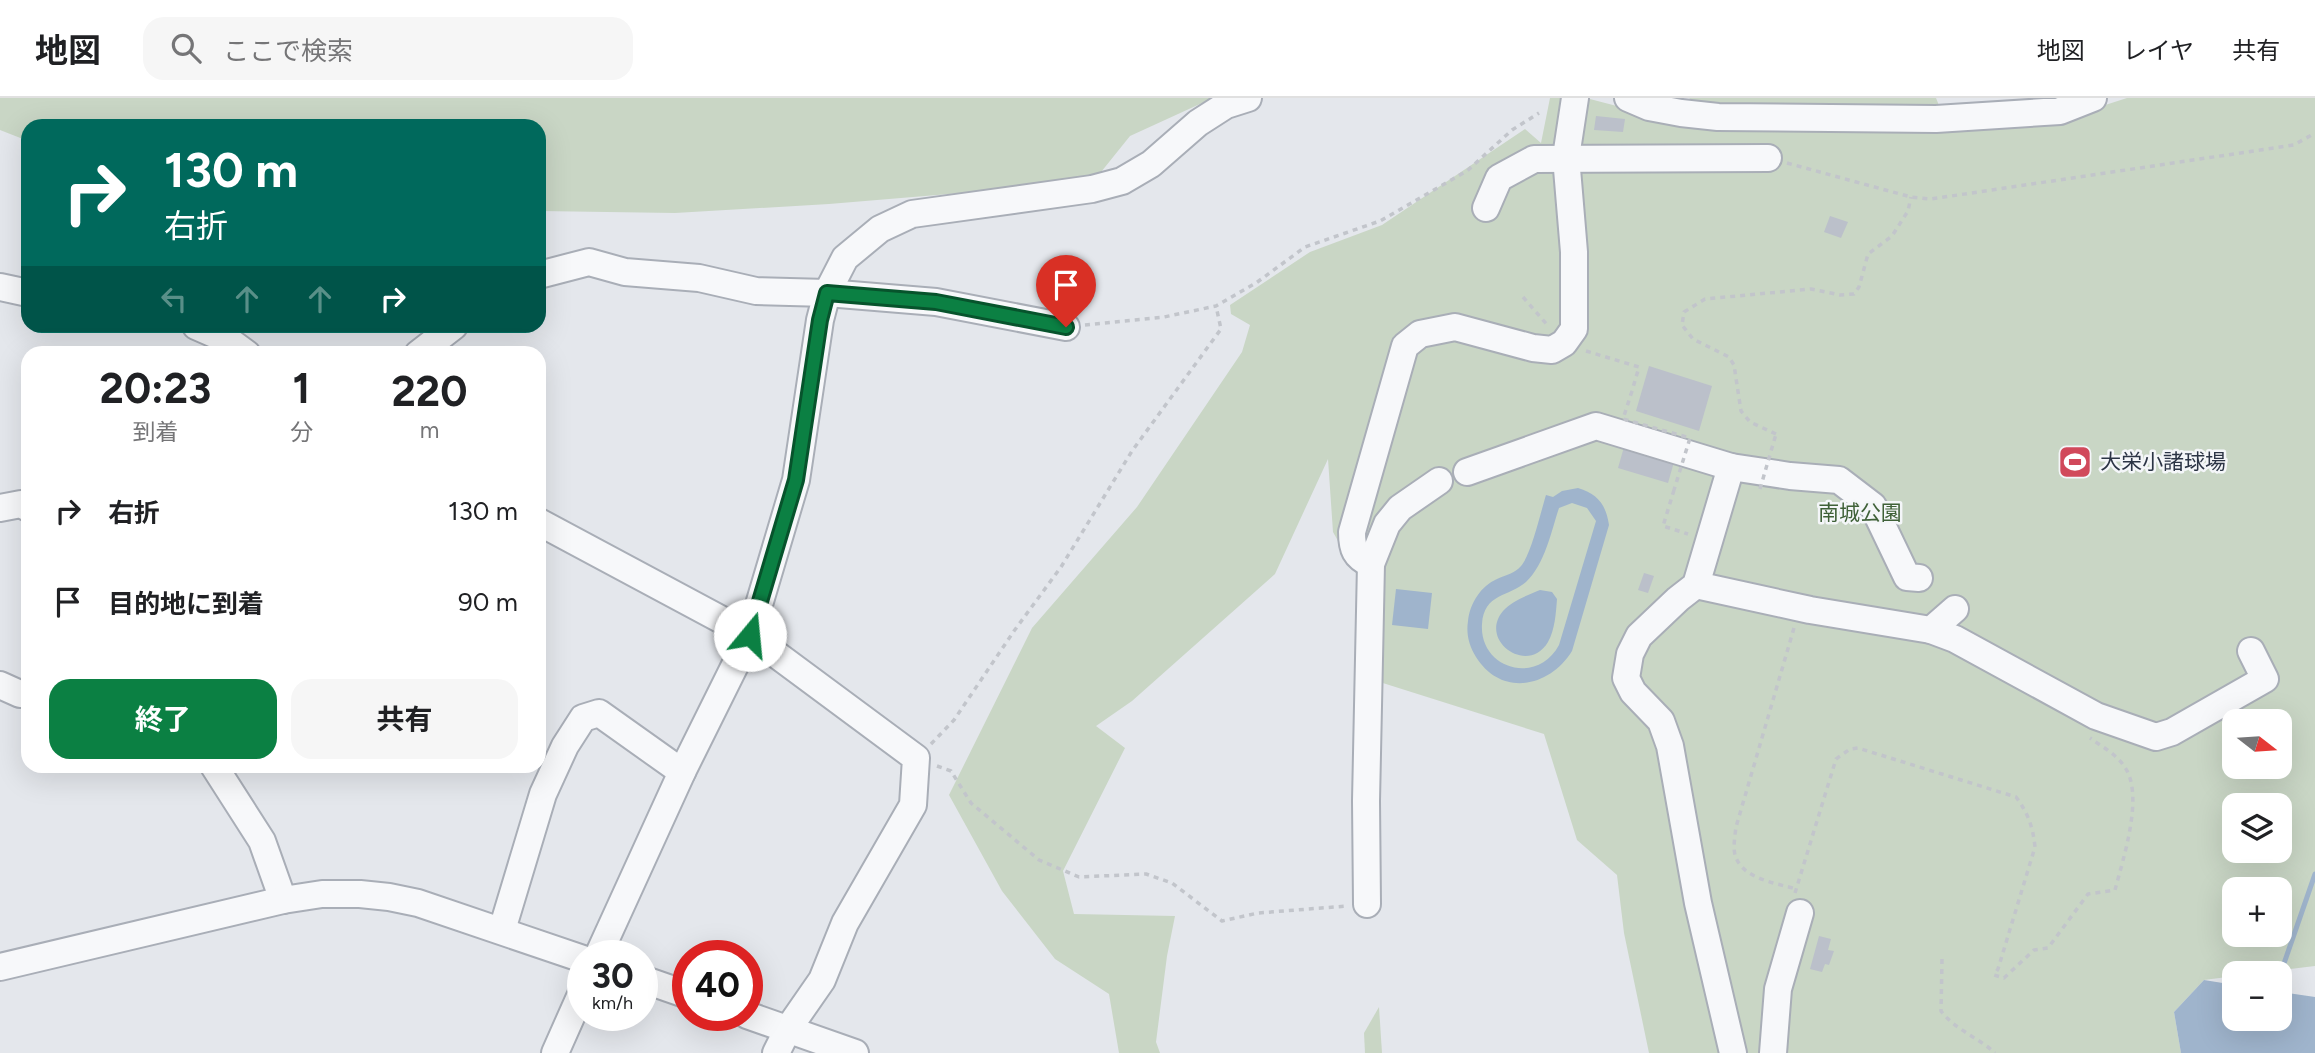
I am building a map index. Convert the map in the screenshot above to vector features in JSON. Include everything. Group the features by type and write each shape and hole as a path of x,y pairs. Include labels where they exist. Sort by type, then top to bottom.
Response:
{"street":[{"path":"605,940 682,772 750,635 796,480 820,320 827,293 845,258 880,229 912,214 1092,189 1122,181 1151,164 1198,123 1226,105 1248,98"},
{"path":"1371,564 1358,558 1352,547 1352,532 1405,346 1420,334 1455,327 1533,348 1552,351 1576,347 1574,252 1566,157 1575,98"},
{"path":"1628,98 1649,107 1718,117 1936,119 2060,111 2093,98"},
{"path":"1486,208 1499,178 1534,159 1768,158"},
{"path":"546,273 589,262 625,272 699,278 756,291 827,293 936,302 1066,327"},
{"path":"0,287 21,292"},
{"path":"212,333 236,346"},
{"path":"428,346 445,333"},
{"path":"1467,472 1596,426 1731,467 1839,480 1873,506 1907,577 1919,578"},
{"path":"1731,467 1696,585 1678,598 1639,636 1630,654 1626,678 1633,692 1661,721 1670,747 1698,903 1732,1053"},
{"path":"1367,904 1366,801 1371,564 1387,524 1401,508 1439,481"},
{"path":"0,508 21,504"},
{"path":"546,526 750,635 916,758 913,805 845,923 822,980 788,1029 776,1053"},
{"path":"1696,585 1810,610 1931,630 1955,639 2096,716 2156,737 2172,732 2265,679 2251,651"},
{"path":"1931,630 1955,609"},
{"path":"0,685 21,694"},
{"path":"502,930 543,794 565,746 583,718 599,713 682,772"},
{"path":"218,773 262,841 284,900"},
{"path":"0,967 284,900 323,894 360,894 418,903 567,953"},
{"path":"1773,1053 1778,989 1796,901"},
{"path":"763,1020 855,1053"},
{"path":"555,1053 567,1026"}],"path":[{"path":"1066,327 1164,317 1216,306 1256,283 1305,247 1380,221 1467,171 1512,130 1539,113"},
{"path":"1768,158 1911,197 1931,199 2294,145 2315,133"},
{"path":"1760,489 1776,435 1750,422 1741,411 1734,365 1729,357 1693,339 1682,325 1684,312 1705,299 1811,289 1840,295 1854,294 1859,287 1868,254 1892,236 1908,211 1911,197"},
{"path":"1523,297 1576,347 1639,367 1623,419 1690,438 1663,526 1709,540"},
{"path":"1216,306 1221,330 1132,450 1061,567 954,720 916,758 951,772 971,803 1039,860 1079,877 1146,874 1171,883 1222,921 1258,913 1367,904"},
{"path":"1794,628 1736,827 1735,855 1745,869 1796,901 1836,759 1850,749 1858,748 2015,797 2027,812 2035,847 1994,975 2004,978 2034,950 2048,948 2088,894 2115,890 2128,840 2133,803 2132,784 2126,767 2106,749"},
{"path":"1942,959 1941,1011 1946,1018 1995,1053"}],"green space":[{"path":"0,98 1213,98 1130,136 1093,182 829,204 675,213 546,211 546,119 21,119 21,138 0,130"},
{"name":"南城公園","path":"1550,98 1586,98 1682,123 1726,124 1689,98 1936,98 1948,128 2068,117 2127,98 2315,98 2315,966 2292,969 2292,961 2222,961 2222,978 2204,980 2174,1012 2181,1053 1649,1053 1624,933 1617,875 1577,840 1544,734 1367,678 1369,596 1333,532 1328,459 1275,574 1132,701 1096,726 1125,748 1063,871 1074,914 1175,916 1156,1042 1160,1053 1119,1053 1109,994 1055,959 1002,891 949,795 1032,628 1137,507 1242,352 1250,325 1231,314 1230,305 1310,252 1382,225 1525,129 1541,143"},
{"path":"1379,1007 1382,1053 1365,1053 1364,1033"}],"water":[{"path":"1578,488 1591,493 1603,506 1609,525 1572,651 1562,664 1538,680 1511,682 1486,670 1476,657 1468,635 1469,614 1477,596 1486,586 1521,566 1532,543 1546,495 1553,497 1562,491","holes":["1572,503 1587,508 1596,521 1559,645 1549,658 1537,665 1511,667 1499,661 1484,640 1482,624 1487,606 1498,597 1519,587 1533,575 1547,547 1559,508"]},
{"path":"1396,589 1432,593 1428,629 1392,625"},
{"path":"1540,590 1552,592 1557,599 1552,632 1539,652 1529,656 1518,655 1501,643 1497,622 1511,604"},
{"path":"2204,980 2222,983 2222,1031 2292,1031 2292,994 2315,997 2315,1053 2181,1053 2174,1012"}],"building":[{"path":"1596,116 1625,119 1623,132 1594,130"},
{"path":"1830,216 1848,222 1841,238 1824,232"},
{"path":"1649,366 1712,386 1699,431 1636,411"},
{"path":"1624,447 1674,462 1668,483 1618,468"},
{"path":"1644,573 1654,576 1648,593 1638,590"},
{"path":"1819,936 1831,939 1828,950 1834,951 1829,965 1825,964 1822,972 1810,969"}],"waterway":[{"path":"2285,961 2315,874"}],"place":[{"name":"大栄小諸球場","path":"2075,462"}],"route":[{"path":"750,635 796,480 807,397 827,293 936,302 1066,327"}]}
